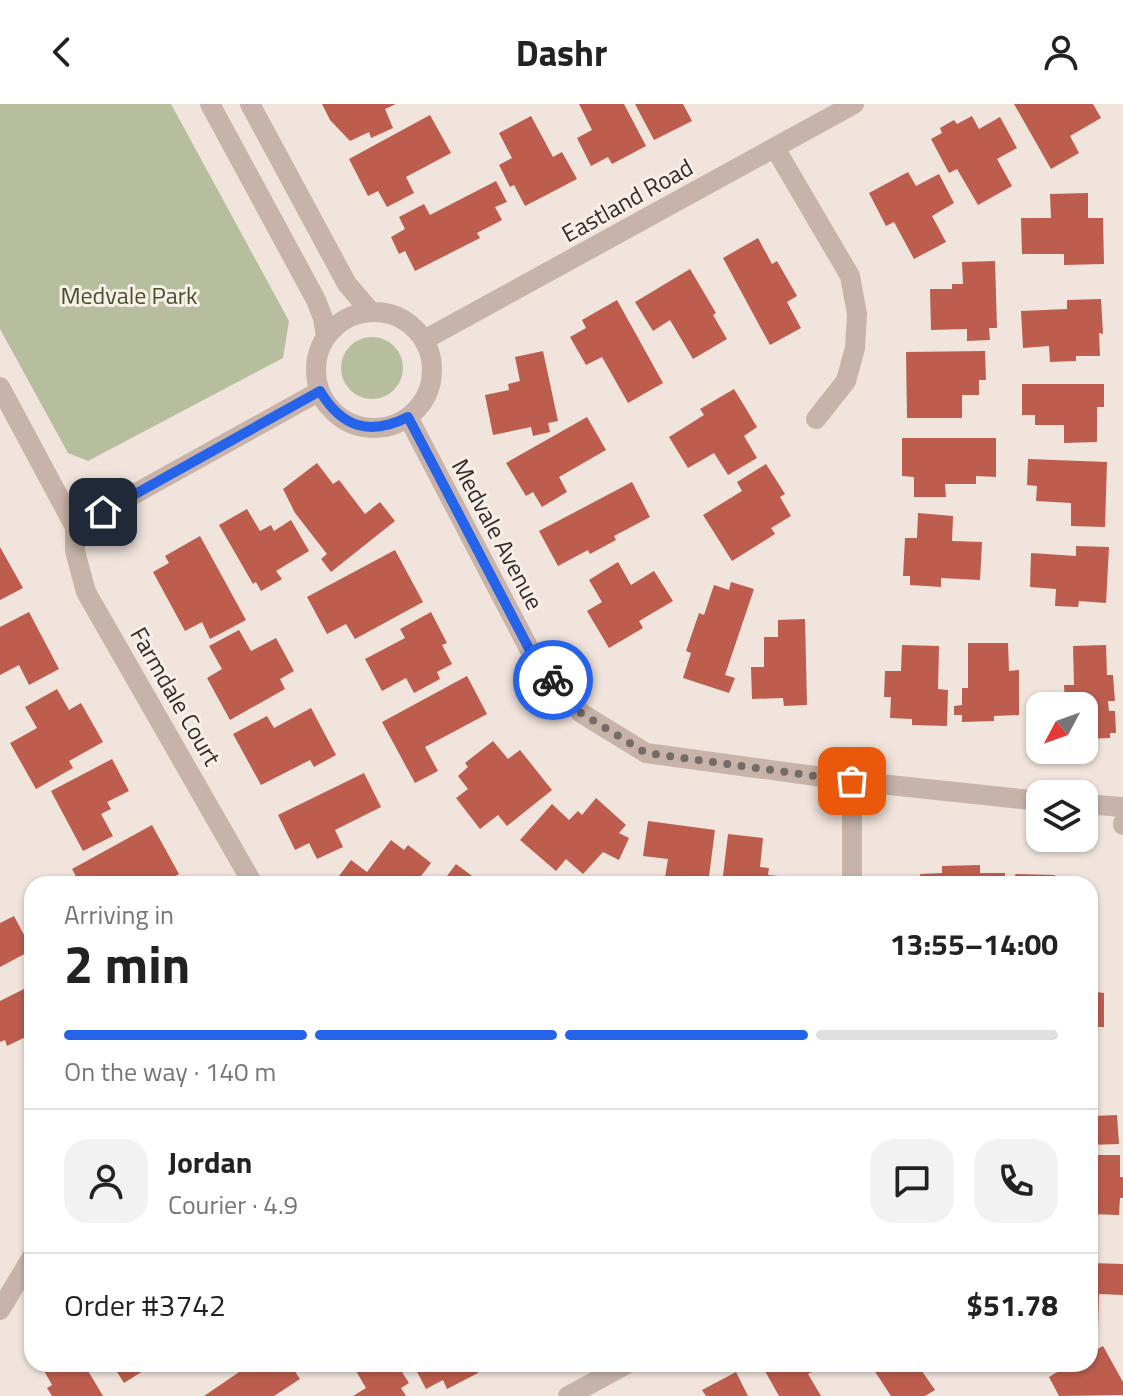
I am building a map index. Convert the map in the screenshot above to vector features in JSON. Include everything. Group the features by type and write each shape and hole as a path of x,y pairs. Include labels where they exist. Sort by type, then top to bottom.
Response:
{"street":[{"path":"210,104 316,300 326,337"},
{"path":"250,104 347,284 371,312"},
{"name":"Eastland Road","path":"424,340 854,104"},
{"path":"775,148 850,276 857,314 855,348 846,381 816,419"},
{"path":"371,312 386,313 414,328 431,356 429,390 420,405 408,417 393,425 375,428 358,426 342,418 329,406 317,378 316,363 326,337 338,324 371,312"},
{"name":"Farmdale Court","path":"0,387 75,527 75,551 86,592 248,876"},
{"path":"75,527 320,391"},
{"name":"Medvale Avenue","path":"408,417 535,660 581,713 646,753 852,781 1026,800"},
{"path":"852,781 852,876"},
{"path":"1098,805 1123,807"},
{"path":"0,1310 24,1270"},
{"path":"568,1396 612,1372"}],"green space":[{"name":"Medvale Park","path":"0,104 171,104 289,321 283,358 88,461 68,453 0,329"},
{"path":"372,337 384,339 394,346 401,356 401,380 394,390 384,397 372,399 360,397 350,390 343,380 341,368 343,356 350,346 360,339"}],"building":[{"path":"322,104 396,104 385,109 393,128 371,138 369,132 350,141 330,120"},
{"path":"579,104 624,104 646,146 612,164 608,157 591,166 577,138 592,130"},
{"path":"635,104 683,104 692,121 654,140"},
{"path":"1014,104 1093,104 1101,118 1070,136 1079,153 1051,169"},
{"path":"430,115 451,153 406,177 414,193 387,207 378,191 368,196 349,159"},
{"path":"531,116 553,157 562,152 577,179 525,206 514,185 510,187 499,165 512,158 499,133"},
{"path":"972,116 979,129 1000,117 1017,148 997,159 1012,186 978,205 957,169 949,173 931,139 942,133 940,128 954,120 957,124"},
{"path":"908,172 916,186 939,174 954,203 932,216 946,242 914,259 894,222 886,226 869,193"},
{"path":"496,181 507,202 495,207 502,220 477,233 480,238 415,271 405,251 399,254 391,237 405,229 399,217 424,204 430,215"},
{"path":"1088,193 1088,218 1103,218 1104,264 1064,265 1064,254 1022,254 1021,218 1051,218 1050,194"},
{"path":"758,238 772,264 777,261 797,296 787,302 801,328 770,345 723,258"},
{"path":"995,261 997,328 989,328 990,340 967,341 967,329 931,330 930,289 952,289 952,284 963,284 962,262"},
{"path":"690,269 716,313 713,315 727,339 693,359 670,320 653,331 635,302"},
{"path":"1101,299 1103,334 1099,333 1100,356 1076,356 1076,361 1050,362 1049,346 1023,348 1021,311 1067,309 1067,300"},
{"path":"617,300 663,383 628,403 602,357 586,365 570,337 586,328 582,320"},
{"path":"543,351 558,421 548,423 550,432 533,436 531,427 493,435 485,395 509,390 508,384 520,381 515,357"},
{"path":"985,351 986,380 979,380 979,395 962,395 962,418 907,418 906,352"},
{"path":"1022,384 1104,384 1104,407 1097,407 1097,442 1064,443 1064,425 1035,425 1035,415 1022,415"},
{"path":"734,389 757,427 744,436 757,458 728,475 714,453 688,468 669,437 704,415 700,409"},
{"path":"587,417 606,450 559,477 567,492 542,507 533,492 526,496 506,463"},
{"path":"902,438 996,438 996,477 976,476 976,484 945,484 946,497 914,497 914,477 902,476"},
{"path":"1028,459 1107,462 1105,527 1071,526 1071,503 1036,501 1037,486 1027,485"},
{"path":"317,463 333,484 339,480 365,514 380,502 395,521 331,572 321,559 327,554 295,513 283,489"},
{"path":"766,464 785,494 780,497 791,516 771,528 775,534 732,561 703,515 742,491 737,482"},
{"path":"632,482 650,517 614,536 616,540 590,554 588,550 558,566 539,531"},
{"path":"247,509 260,531 271,525 274,531 291,520 309,551 276,571 282,579 261,591 256,582 253,584 219,525"},
{"path":"918,513 953,516 952,541 982,542 980,580 941,578 941,587 910,585 910,576 903,576 905,538 917,538"},
{"path":"200,536 246,620 210,639 202,622 185,631 153,572 169,563 165,556"},
{"path":"1076,546 1109,547 1106,603 1079,601 1078,607 1055,606 1056,589 1030,587 1031,553 1076,556"},
{"path":"0,547 23,588 0,600"},
{"path":"395,550 423,602 355,639 346,624 327,634 307,597"},
{"path":"618,562 631,585 654,571 673,601 639,621 643,628 609,648 587,611 602,602 589,580"},
{"path":"731,582 754,589 725,675 735,678 729,693 683,678 691,653 686,651 699,613 704,615 714,585 729,590"},
{"path":"29,612 59,669 29,685 19,665 0,675 0,627"},
{"path":"431,612 447,643 442,645 452,664 437,672 440,679 414,693 406,678 382,691 365,659 405,638 400,629"},
{"path":"805,619 807,705 784,706 783,698 752,699 751,667 764,667 764,637 778,637 778,620"},
{"path":"239,630 251,651 276,638 294,671 280,679 285,689 230,720 207,678 222,669 209,646"},
{"path":"968,643 1008,643 1009,671 1019,670 1019,715 994,716 994,721 962,722 962,715 954,715 954,706 962,705 962,688 968,688"},
{"path":"902,645 939,646 938,689 948,690 947,726 912,725 912,719 890,718 891,697 884,697 885,671 901,671"},
{"path":"1106,645 1107,675 1113,675 1115,701 1108,701 1109,711 1115,711 1116,733 1110,733 1110,738 1098,738 1098,692 1064,692 1064,685 1074,685 1073,646"},
{"path":"467,676 487,714 425,747 438,771 415,783 382,722"},
{"path":"57,689 69,710 81,703 103,742 69,761 73,768 36,789 10,743 37,728 25,707"},
{"path":"311,708 336,755 314,767 310,760 261,785 233,734 267,716 274,728"},
{"path":"493,741 508,759 520,750 552,790 507,826 498,815 480,829 456,798 468,789 458,776 468,767 465,763"},
{"path":"112,759 129,791 107,802 111,809 101,814 113,836 83,851 51,791"},
{"path":"364,773 381,807 335,830 343,847 317,859 309,843 295,850 278,815"},
{"path":"596,798 626,825 619,833 629,838 619,860 603,852 583,874 566,859 556,871 520,840 552,804 569,820 578,811 582,815"},
{"path":"648,821 715,830 709,876 665,876 668,859 643,856"},
{"path":"152,825 179,874 76,876 72,869"},
{"path":"728,834 763,838 760,867 769,868 768,875 778,876 723,876"},
{"path":"391,840 404,850 408,845 431,863 421,876 339,876 351,860 367,872"},
{"path":"456,864 472,876 447,876"},
{"path":"980,865 980,873 1005,873 1005,876 920,876 942,873 942,866"},
{"path":"1015,874 1055,875 1015,876"},
{"path":"14,916 24,935 24,954 0,967 0,923"},
{"path":"24,989 24,1038 7,1046 5,1040 0,1042 0,1001"},
{"path":"1098,992 1104,993 1104,1027 1098,1027"},
{"path":"1117,1115 1119,1144 1098,1145 1098,1116"},
{"path":"1098,1155 1120,1155 1123,1198 1120,1198 1119,1215 1098,1214"},
{"path":"1098,1263 1123,1264 1123,1295 1099,1294 1098,1330"},
{"path":"1103,1346 1123,1382 1123,1395 1059,1396 1049,1377 1057,1372 1098,1372 1098,1349"},
{"path":"45,1372 89,1372 103,1396 52,1396 47,1388 52,1385"},
{"path":"117,1372 141,1372 124,1383"},
{"path":"239,1372 295,1372 300,1379 274,1396 204,1396"},
{"path":"357,1372 402,1372 409,1383 401,1388 406,1396 353,1396 366,1388"},
{"path":"417,1372 478,1373 447,1389 443,1380 426,1389"},
{"path":"736,1372 748,1396 706,1396 702,1390"},
{"path":"766,1372 812,1372 808,1374 821,1396 779,1396"},
{"path":"875,1372 923,1372 935,1390 925,1396 891,1396"}],"way so far":[{"path":"553,680 581,713 646,753 852,781"}],"route":[{"path":"103,512 320,391 329,406 342,418 358,426 375,428 393,425 408,417 535,660 553,680"}]}
